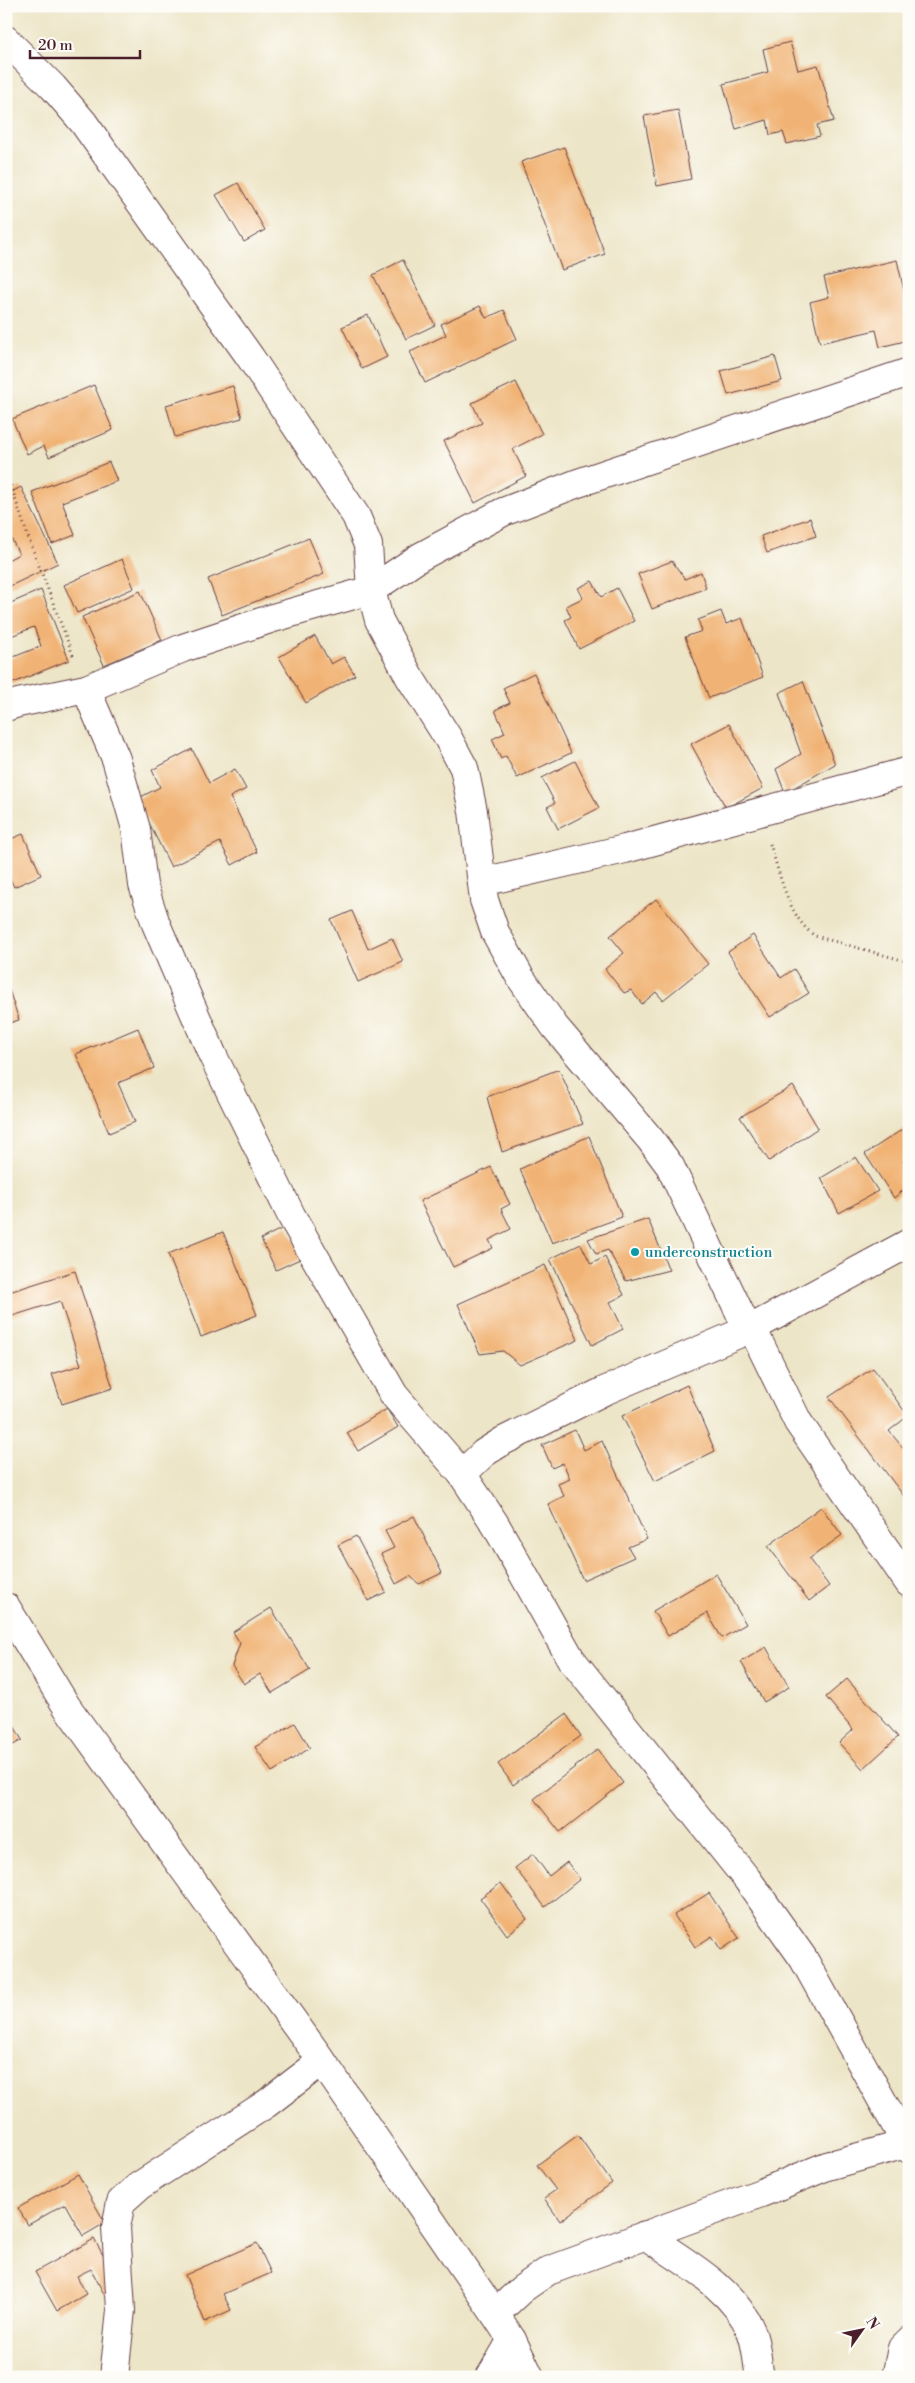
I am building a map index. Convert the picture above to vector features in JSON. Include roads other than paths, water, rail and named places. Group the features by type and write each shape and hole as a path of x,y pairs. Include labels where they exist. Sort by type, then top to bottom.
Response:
{"street":[{"path":"6,40 53,87 83,122 250,357 356,516 368,545 371,590 379,620 409,676 448,738 464,768 484,900 495,932 520,977 555,1028 650,1139 670,1166 798,1422 909,1582"},
{"path":"6,707 86,689 183,648 272,618 371,590 420,557 503,512 578,483 909,372"},
{"path":"86,689 116,759 136,829 143,885 156,924 214,1056 292,1217 374,1363 394,1395 462,1474 495,1524 571,1659 748,1879 802,1958 908,2145 828,2166 761,2193 548,2271 522,2289 495,2314"},
{"path":"482,882 624,849 909,771"},
{"path":"462,1474 484,1453 512,1437 604,1391 750,1329 908,1246"},
{"path":"6,1607 68,1707 322,2061 495,2314 501,2364 530,2377"},
{"path":"114,2377 121,2310 116,2227 121,2202 139,2186 266,2104 322,2061"},
{"path":"645,2235 719,2288 734,2304 752,2332 760,2377"},
{"path":"896,2377 902,2348 909,2341"}],"place":[{"name":"underconstruction","path":"635,1252"}]}
